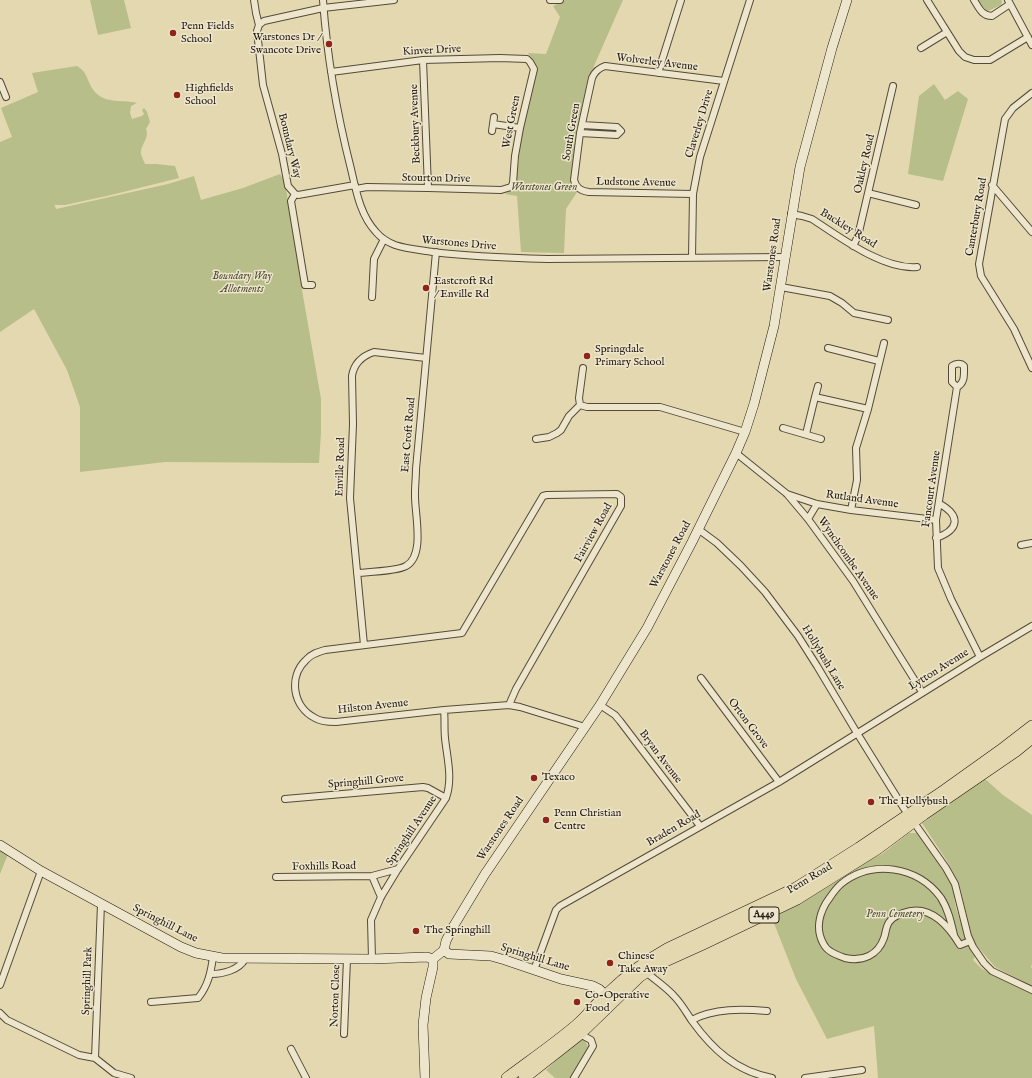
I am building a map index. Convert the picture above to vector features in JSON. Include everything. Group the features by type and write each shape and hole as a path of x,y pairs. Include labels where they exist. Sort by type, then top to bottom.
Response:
{"highway":[{"name":"Penn Road","path":"610,999 640,976 661,963 797,898 858,861 911,818 1032,726"},
{"name":"Penn Road","path":"524,1078 610,999 636,969 652,957 796,888 911,818 1016,751 1032,738"},
{"name":"Penn Road","path":"507,1078 575,1032"}],"street":[{"name":"Boundary Way","path":"254,0 259,25 257,31 263,85 282,154 288,186 294,194 291,201 305,286 312,285"},
{"name":"Warstones Drive","path":"323,0 331,72 340,121 355,187 366,219 376,233 384,239 403,248 472,256 523,258 785,257"},
{"path":"259,25 264,21 323,8 394,0"},
{"path":"550,0 560,0"},
{"path":"658,73 681,0"},
{"name":"Claverley Drive","path":"692,258 693,194 700,157 750,0"},
{"name":"Warstones Road","path":"444,950 453,927 485,874 600,705 647,628 736,454 745,432 767,355 781,287 791,214 802,159 832,48 847,0"},
{"path":"927,0 959,51 965,57 974,60 990,60 1028,37"},
{"path":"974,0 983,13 988,16 992,16 1009,2 1032,45"},
{"path":"921,48 947,32"},
{"name":"Kinver Drive","path":"331,72 423,60 516,58 527,59 533,66"},
{"name":"Beckbury Avenue","path":"423,60 428,188"},
{"name":"West Green","path":"513,183 515,156 520,128 534,74 533,66"},
{"name":"Wolverley Avenue","path":"592,78 599,69 605,66 724,81"},
{"name":"South Green","path":"579,189 574,180 580,133 592,78"},
{"path":"0,82 6,97"},
{"name":"Oakley Road","path":"853,246 858,236 893,86"},
{"name":"Canterbury Road","path":"1032,93 1013,108 1005,119 979,258 979,270 984,282 1014,329 1032,368"},
{"path":"492,131 494,117"},
{"path":"493,124 520,128"},
{"path":"580,133 617,134 621,131 617,127 582,125"},
{"name":"Stourton Drive","path":"294,194 298,195 355,187 501,190 511,187 513,183"},
{"path":"992,185 1032,232"},
{"name":"Ludstone Avenue","path":"579,189 589,192 693,194"},
{"path":"868,193 916,205"},
{"name":"Buckley Road","path":"791,214 812,219 869,256 907,268 917,267"},
{"path":"372,297 374,259 384,239"},
{"name":"East Croft Road","path":"357,573 406,566 414,558 416,552 417,538 414,493 436,252"},
{"path":"781,287 830,296 842,303 854,313 888,320"},
{"path":"851,510 857,480 856,448 868,409 884,343"},
{"path":"828,348 879,362"},
{"name":"Enville Road","path":"364,644 350,498 353,424 353,370 360,359 374,352 426,358"},
{"path":"580,405 579,398 583,368"},
{"path":"806,434 818,386"},
{"name":"Fancourt Avenue","path":"957,387 940,504 936,520 938,568 951,599 980,657"},
{"path":"815,397 868,409"},
{"path":"580,405 587,407 660,407 745,432"},
{"path":"536,439 549,437 561,430 569,416 580,405"},
{"path":"783,428 821,439"},
{"path":"547,429 549,437"},
{"name":"Wynchcombe Avenue","path":"736,454 787,494 808,519 853,581 922,692"},
{"name":"Fairview Road","path":"458,635 465,631 543,496 617,494 621,497 622,506 516,689 508,706"},
{"name":"Rutland Avenue","path":"787,494 817,504 851,510 936,520"},
{"path":"808,519 817,504"},
{"path":"936,538 950,532 955,523 954,517 949,510 940,504"},
{"name":"Hollybush Lane","path":"698,529 741,566 765,592 788,621 911,818 946,868 955,884 964,925 970,941 984,963 992,971 1032,990"},
{"path":"1021,545 1032,543"},
{"name":"Lytton Avenue","path":"857,733 1032,626"},
{"name":"Hilston Avenue","path":"458,635 364,644 316,652 304,661 298,672 295,686 301,708 315,719 336,722 444,710 508,706 520,707 585,727"},
{"name":"Orton Grove","path":"701,678 779,782"},
{"name":"Bryan Avenue","path":"600,705 620,720 700,826"},
{"name":"Springhill Avenue","path":"372,959 371,920 381,897 446,798 450,786 444,710"},
{"name":"Braden Road","path":"534,970 556,910 560,906 779,782 857,733"},
{"name":"Springhill Grove","path":"285,799 423,787 428,788 446,798"},
{"name":"Springhill Lane","path":"0,845 41,871 196,953 213,957 245,959 372,959 427,957 433,959"},
{"name":"Foxhills Road","path":"276,878 372,876 398,869"},
{"path":"954,935 947,908 936,892 919,877 907,872 893,869 874,870 852,877 834,891 819,920 820,934 827,949 839,956 855,959 862,959 875,952 881,945 890,921 900,914 912,910 924,911 942,920 960,945 970,941"},
{"path":"0,985 41,871"},
{"path":"372,876 381,897"},
{"name":"Springhill Park","path":"95,1058 101,904"},
{"path":"425,1077 423,1041 424,1014 433,967 433,959 444,950"},
{"name":"Springhill Lane","path":"444,950 449,954 491,956 561,979 593,986 610,999"},
{"path":"151,1002 198,998 204,990 211,974 213,957"},
{"path":"211,974 218,974 232,970 241,966 245,959"},
{"name":"Norton Close","path":"344,1034 347,959"},
{"path":"646,972 674,996 705,1038 725,1057 742,1069 772,1078"},
{"path":"692,1020 715,1012 744,1010 767,1011"},
{"path":"0,1013 7,1020 79,1055 95,1058 114,1073 131,1078"},
{"path":"574,1078 593,1046 591,1040 575,1032"},
{"path":"300,1050 292,1051 306,1078"},
{"path":"806,1078 862,1070"}],"green space":[{"path":"90,0 124,0 131,28 98,35"},
{"name":"Warstones Green","path":"565,0 623,0 590,75 578,127 571,183 577,192 566,209 564,253 521,252 517,196 505,194 516,184 522,130 538,68 528,53 546,54 560,17 553,6"},
{"path":"978,0 1002,1 1001,5 988,11"},
{"name":"Boundary Way Allotments","path":"77,66 83,71 92,88 101,97 137,103 131,106 130,113 132,119 142,116 144,114 142,110 144,108 150,122 146,129 147,135 141,151 145,164 175,166 179,178 65,205 55,205 54,203 56,209 168,184 194,176 201,200 243,188 280,174 285,182 321,399 319,463 165,462 80,472 80,407 67,370 34,309 0,332 0,142 12,137 1,108 38,92 32,73"},
{"path":"934,84 945,100 958,91 968,99 943,181 908,174 919,96"},
{"path":"984,778 1003,795 1032,815 1032,986 995,967 973,941 959,883 947,861 922,823"},
{"name":"Penn Cemetery","path":"909,833 917,833 937,858 950,878 954,886 956,910 976,955 973,960 982,969 1032,994 1032,1078 878,1078 874,1026 827,1039 796,979 772,918 848,875 869,860 882,854"},
{"path":"0,850 8,854 0,874"},
{"path":"582,1036 589,1048 570,1078 555,1078 546,1070"}],"place":[{"name":"Penn Fields School","path":"173,33"},
{"name":"Warstones Dr / Swancote Drive","path":"329,44"},
{"name":"Highfields School","path":"177,95"},
{"name":"Eastcroft Rd / Enville Rd","path":"426,288"},
{"name":"Springdale Primary School","path":"587,356"},
{"name":"Texaco","path":"534,778"},
{"name":"The Hollybush","path":"871,802"},
{"name":"Penn Christian Centre","path":"546,820"},
{"name":"The Springhill","path":"416,931"},
{"name":"Chinese Take Away","path":"610,963"},
{"name":"Co-Operative Food","path":"577,1002"}]}
